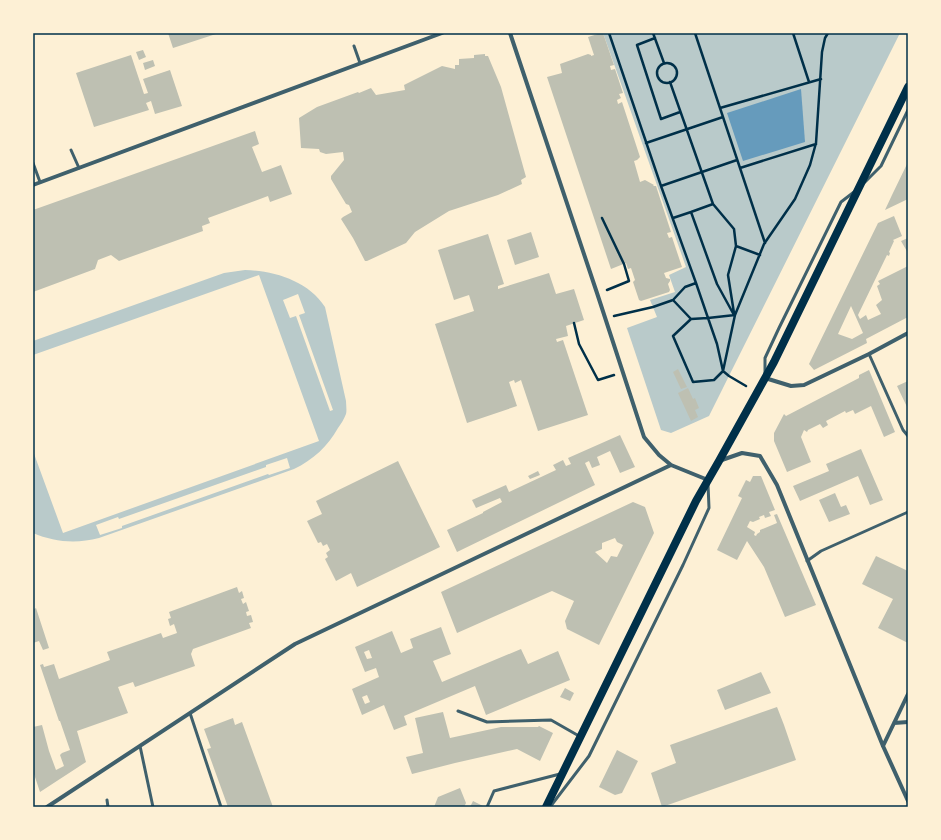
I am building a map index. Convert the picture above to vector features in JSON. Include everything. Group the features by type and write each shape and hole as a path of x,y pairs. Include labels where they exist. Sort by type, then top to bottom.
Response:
{"main road":[{"path":"546,807 692,508 777,355 908,87"}],"street":[{"path":"33,185 442,33"},
{"path":"510,33 598,293 644,436 659,455 671,465 708,480"},
{"path":"764,378 790,386 804,385 869,354 908,333"},
{"path":"719,461 742,454 760,456 777,485 883,746 908,801"},
{"path":"47,807 295,644 671,465"},
{"path":"883,746 908,694"},
{"path":"894,723 908,722"}],"lane":[{"path":"354,46 360,63"},
{"path":"857,190 881,166 908,110"},
{"path":"71,150 79,168"},
{"path":"33,163 40,182"},
{"path":"869,354 903,430 908,436"},
{"path":"550,807 589,756 683,565 709,508 708,480"},
{"path":"807,561 821,551 908,512"},
{"path":"458,711 487,722 552,720 581,737"},
{"path":"190,713 221,807"},
{"path":"140,746 152,807"},
{"path":"487,807 494,791 563,773"},
{"path":"106,800 108,807"}],"path":[{"path":"609,33 717,344 723,371 757,392"},
{"path":"653,33 664,63"},
{"path":"695,33 765,243"},
{"path":"793,33 809,82"},
{"path":"735,315 691,319 673,336 693,382 714,380 723,371 735,315 765,243 795,199 810,165 816,143 822,52 828,33"},
{"path":"655,38 637,45 661,119 680,112"},
{"path":"667,62 673,64 677,72 675,79 670,82 663,82 657,74 658,67 664,63 667,62"},
{"path":"720,108 821,79"},
{"path":"670,82 713,204 734,229 736,246 728,275 735,315"},
{"path":"646,143 723,117"},
{"path":"740,168 816,143"},
{"path":"661,186 737,160"},
{"path":"673,218 713,204"},
{"path":"691,212 717,284 735,315"},
{"path":"598,293 630,281 623,260 602,218"},
{"path":"736,246 760,256"},
{"path":"606,318 673,300 685,287 696,283"},
{"path":"673,300 691,319"},
{"path":"574,323 579,344 598,380 623,372"}],"shaded area":[{"path":"603,33 900,33 709,416 671,433 661,430 627,328 657,317 650,300 675,292 669,275 686,267"},
{"path":"245,270 279,275 310,290 325,307 346,401 346,414 330,441 314,457 294,469 99,538 82,541 65,541 33,533 33,451 63,533 319,441 259,275 33,355 33,341 224,273","holes":["298,294 305,313 299,315 333,410 330,411 296,316 290,318 283,300","287,458 290,468 269,475 268,474 122,526 122,528 100,535 96,525 118,517 119,519 266,467 266,465"]}],"water":[{"path":"801,89 805,142 743,161 727,113"}],"building":[{"path":"168,33 219,33 173,48"},
{"path":"603,33 614,65 610,66 611,70 615,69 623,93 619,94 621,98 617,100 618,104 622,102 640,157 634,161 640,182 645,180 654,185 653,186 656,186 671,232 667,233 669,238 672,237 682,267 664,273 666,278 670,279 668,284 670,290 669,292 641,301 639,300 633,282 635,280 631,268 628,269 626,263 611,269 547,77 562,73 560,64 588,54 591,56 594,55 588,37"},
{"path":"143,50 146,57 139,60 136,52"},
{"path":"485,54 485,56 488,56 501,87 526,177 521,180 522,184 498,195 449,211 415,232 406,243 365,261 341,219 352,212 349,205 346,204 331,179 331,176 344,160 343,152 326,154 320,152 319,149 301,148 299,118 317,107 371,88 376,95 405,90 404,85 442,66 455,69 455,65 459,65 459,59 474,58 474,55"},
{"path":"131,55 144,94 148,93 143,79 170,70 182,106 155,114 151,101 146,103 149,110 94,127 76,73"},
{"path":"153,60 155,66 145,70 143,63"},
{"path":"255,131 259,144 252,147 262,172 281,165 292,194 270,202 268,196 208,218 210,223 202,226 203,231 119,261 111,255 98,260 95,269 33,292 33,210"},
{"path":"908,162 908,199 885,210 892,195"},
{"path":"894,216 902,236 893,240 894,241 889,252 889,256 887,255 858,315 860,319 866,315 868,320 881,314 876,305 882,300 877,286 880,284 878,281 908,266 908,317 866,339 867,343 814,370 809,364 878,223","holes":["851,306 863,333 852,339 838,334"]},
{"path":"531,232 539,257 515,265 507,240"},
{"path":"488,234 504,284 498,286 498,289 549,273 556,294 574,289 584,320 566,326 568,336 556,339 557,342 563,340 588,415 538,431 521,380 515,383 514,380 509,382 517,406 467,423 435,324 474,311 469,295 454,300 438,250"},
{"path":"908,238 908,253 901,241"},
{"path":"678,369 687,387 681,389 673,372"},
{"path":"869,370 895,432 884,437 871,406 855,414 853,410 846,413 845,411 826,421 828,425 823,428 820,424 807,432 804,430 801,437 811,462 787,472 774,441 774,433 784,414 786,416 859,378 859,375"},
{"path":"908,381 908,409 897,386"},
{"path":"688,388 693,399 695,398 699,408 695,410 698,417 691,421 678,393"},
{"path":"620,435 635,467 620,473 610,451 597,457 600,465 592,468 589,461 585,463 595,485 457,552 447,530 502,502 500,498 476,508 472,500 506,485 509,492 556,470 553,465 563,460 566,466 571,464 568,458"},
{"path":"861,449 883,500 870,505 858,476 800,501 793,486 829,471 826,464"},
{"path":"398,461 440,547 357,587 351,573 336,581 325,559 328,557 326,553 330,550 327,544 323,546 321,542 318,543 307,521 322,514 316,501"},
{"path":"538,471 540,475 530,479 528,476"},
{"path":"753,476 761,476 775,510 769,512 771,516 765,518 764,515 759,517 760,519 753,522 750,521 747,527 755,532 754,535 756,536 760,530 777,523 774,515 777,514 816,605 785,617 764,567 747,541 737,560 717,550 742,498 738,496 746,480 750,482"},
{"path":"835,493 841,507 846,505 850,514 829,522 819,500"},
{"path":"633,502 645,507 654,533 599,645 567,629 565,621 574,601 552,591 457,633 441,592","holes":["615,538 617,542 623,545 617,557 611,556 607,563 595,552 602,549 602,543"]},
{"path":"876,556 908,571 908,643 878,628 893,599 862,584"},
{"path":"237,587 239,593 242,591 244,598 241,599 243,604 246,602 249,611 246,612 247,616 251,615 253,622 249,623 251,628 193,649 191,654 195,666 135,687 133,682 118,687 128,713 77,731 86,762 40,792 33,771 33,727 42,725 56,770 64,766 60,755 70,750 40,665 43,664 44,667 54,664 59,679 110,660 107,652 161,633 163,638 177,633 174,624 170,626 168,619 171,618 169,612"},
{"path":"36,608 49,648 43,650 39,641 33,643 33,610"},
{"path":"441,627 451,654 433,661 442,682 521,649 528,664 558,651 570,680 486,715 475,686 404,716 407,725 394,730 384,705 362,715 352,689 379,677 376,668 365,672 355,647 392,631 401,653 413,648 410,639","holes":["369,650 372,658 367,659 364,652","367,695 370,702 365,704 362,697"]},
{"path":"761,672 771,693 725,710 717,690"},
{"path":"565,688 574,693 570,701 560,697"},
{"path":"777,707 796,760 662,807 651,773 676,763 670,745"},
{"path":"443,712 450,738 501,727 539,726 553,733 540,761 517,749 412,774 406,757 423,753 415,718"},
{"path":"233,718 235,725 242,722 273,807 228,807 207,749 211,748 204,729"},
{"path":"617,750 638,761 622,793 615,795 599,787"},
{"path":"460,788 466,803 464,807 434,807 438,797"},
{"path":"473,801 485,807 470,807"}]}
